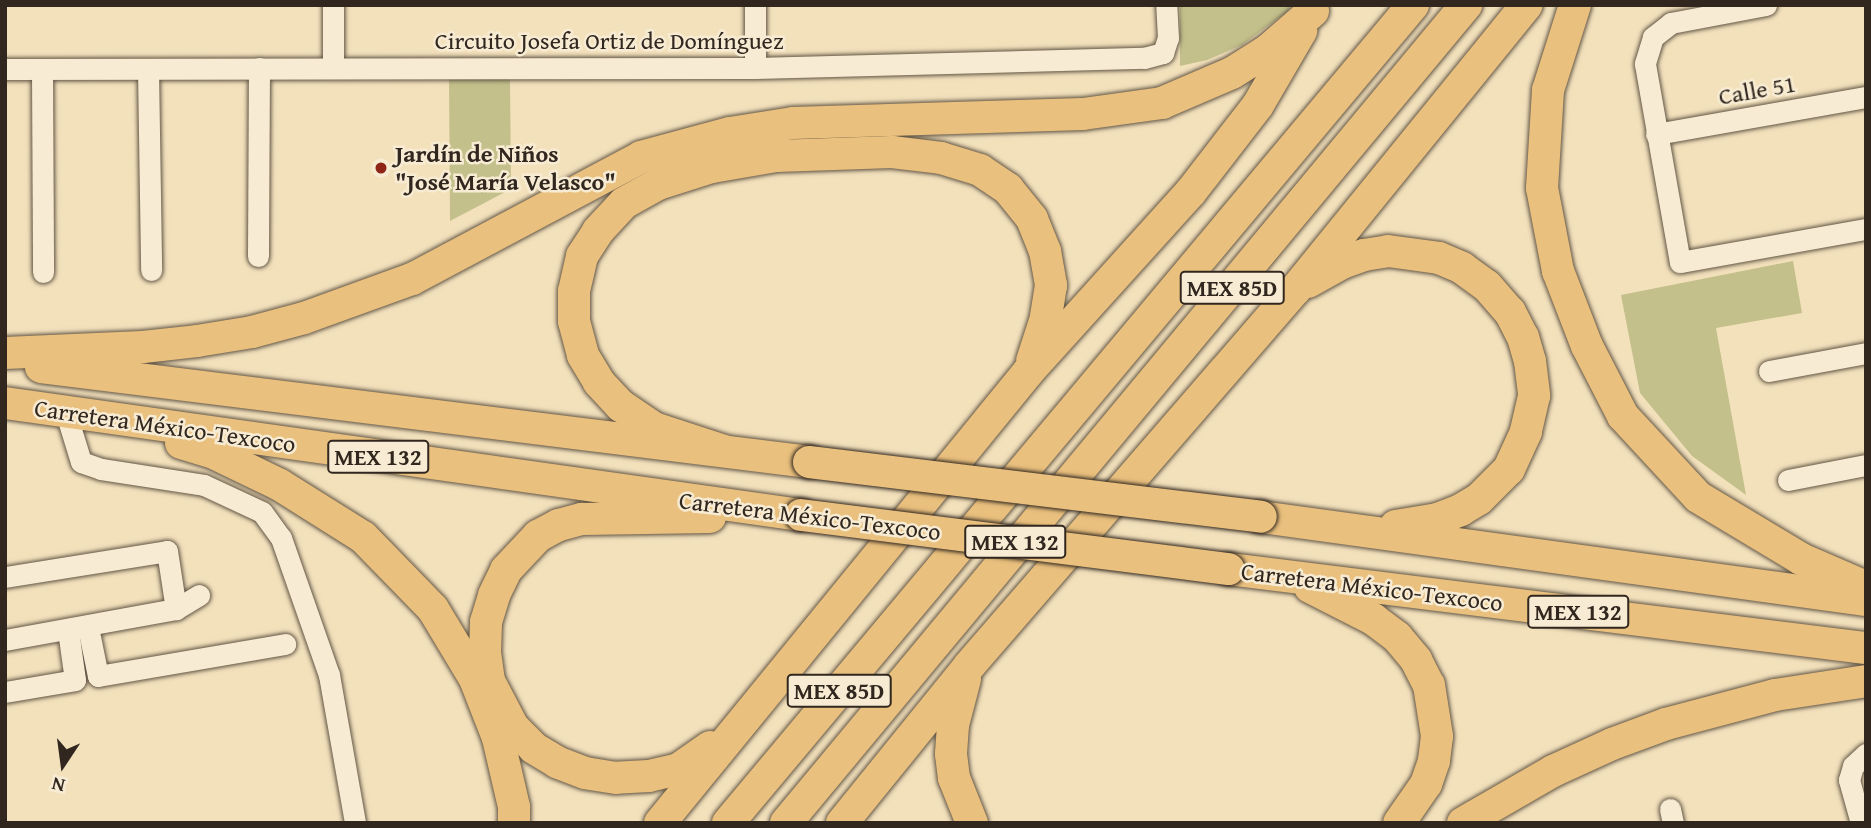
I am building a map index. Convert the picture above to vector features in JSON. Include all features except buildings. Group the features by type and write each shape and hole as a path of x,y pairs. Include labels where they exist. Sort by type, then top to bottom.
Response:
{"highway":[{"name":"MEX 85D","path":"728,823 1413,5"},
{"name":"MEX 85D","path":"786,823 1466,5"},
{"path":"842,823 969,666 1295,290 1527,5"},
{"path":"1576,5 1549,90 1542,188 1558,271 1587,346 1623,416 1698,497 1801,559 1866,587"},
{"path":"5,353 143,347 197,341 304,318 412,279 641,157 730,133 793,123 1083,114 1162,103 1232,74 1267,51 1314,8"},
{"path":"660,823 1028,371 1190,193 1258,105 1314,8"},
{"path":"724,451 654,428 621,406 599,382 583,355 574,321 574,291 582,256 598,231 624,203 658,184 712,167 776,156 892,152 941,158 980,170 1009,189 1032,219 1045,251 1051,285 1046,318 1028,371"},
{"path":"1295,290 1342,263 1364,255 1388,251 1439,258 1462,268 1487,286 1510,312 1523,337 1530,361 1534,387 1531,414 1518,452 1497,484 1479,499 1438,519 1364,530"},
{"name":"Carretera México-Texcoco","path":"5,362 1364,530 1866,600"},
{"name":"Carretera México-Texcoco","path":"5,403 801,515 1866,648"},
{"path":"68,411 216,454 280,485 363,537 433,609 475,679 498,738 514,807 514,823"},
{"path":"731,733 678,769 649,776 616,778 584,773 557,762 534,748 513,726 499,705 489,681 485,652 486,622 494,595 506,570 538,536 559,525 582,519 621,517 697,519 752,508"},
{"path":"1290,577 1373,619 1397,637 1416,660 1429,685 1437,724 1434,761 1426,784 1399,823"},
{"path":"969,666 953,725 951,754 954,778 972,823"},
{"path":"1463,823 1553,771 1612,744 1666,724 1775,695 1866,681"}],"street":[{"path":"333,5 333,68"},
{"path":"755,5 755,68"},
{"name":"Circuito Josefa Ortiz de Domínguez","path":"5,69 755,68 1144,58 1163,53 1168,38 1166,5"},
{"path":"1766,5 1671,23 1653,37 1645,64 1680,262 1866,229"},
{"path":"258,256 259,68"},
{"path":"42,69 43,272"},
{"path":"148,69 151,270"},
{"name":"Calle 51","path":"1656,134 1866,97"},
{"path":"1769,371 1866,353"},
{"path":"68,411 81,462 101,469 204,485 262,512 281,538 329,675 355,823"},
{"path":"1788,480 1866,465"},
{"path":"5,578 167,551 176,609"},
{"path":"5,640 176,609 199,595"},
{"path":"78,628 97,676 285,644"},
{"path":"5,692 75,680 78,628"},
{"path":"1861,823 1849,780 1853,765 1866,754"}],"shaded area":[{"path":"1180,5 1291,5 1288,11 1242,45 1207,60 1180,66"},
{"path":"449,79 510,79 511,189 450,221"},
{"path":"1793,261 1802,313 1716,328 1746,495 1692,456 1640,393 1621,295"}],"place":[{"name":"Jardín de Niños \"José María Velasco\"","path":"381,168"}]}
